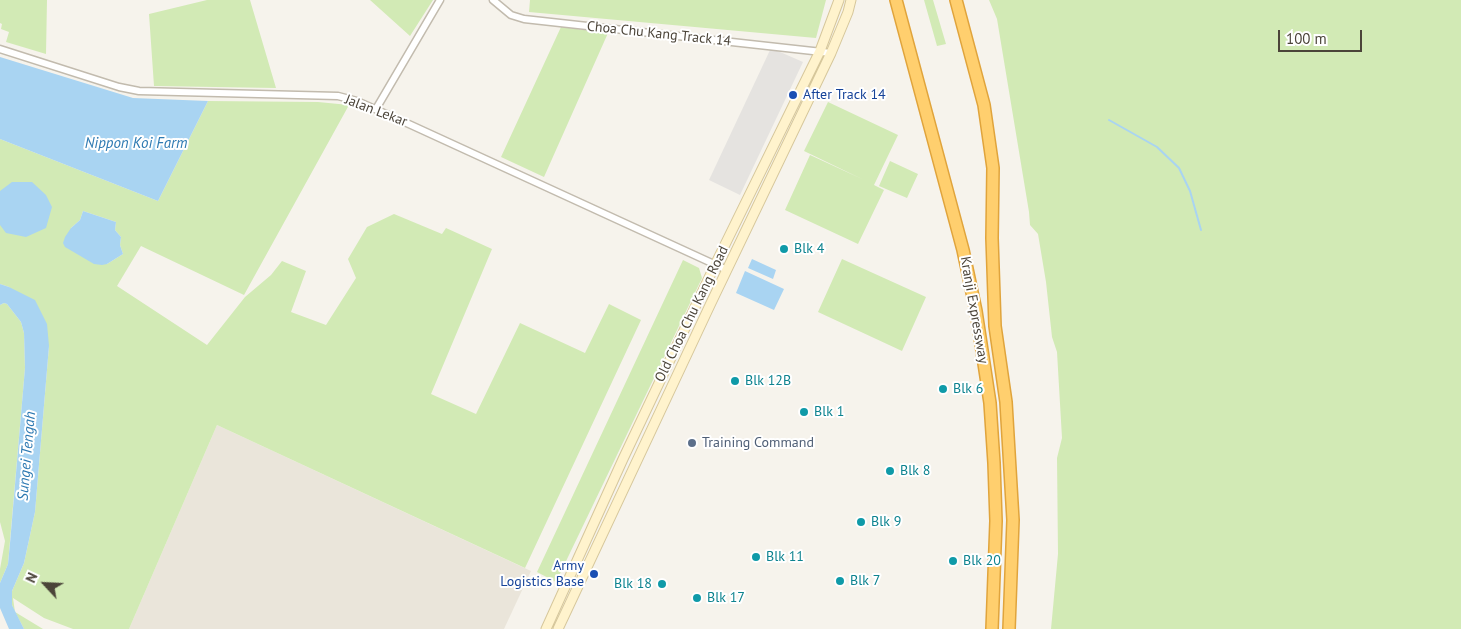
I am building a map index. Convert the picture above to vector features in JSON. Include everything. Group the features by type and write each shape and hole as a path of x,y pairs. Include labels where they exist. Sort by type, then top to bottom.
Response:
{"highway":[{"name":"Kranji Expressway","path":"896,0 963,250 976,311 990,403 994,463 996,521 992,629"},
{"name":"Kranji Expressway","path":"956,0 984,105 993,168 992,238 995,326 1006,402 1013,520 1009,629"}],"main road":[{"name":"Old Choa Chu Kang Road","path":"546,629 623,459 715,265 820,51 839,0"},
{"name":"Old Choa Chu Kang Road","path":"558,629 830,52 848,12 851,0"},
{"path":"623,459 629,461 638,457"}],"street":[{"path":"376,109 440,0"},
{"name":"Choa Chu Kang Track 14","path":"493,0 511,15 524,19 830,52"},
{"name":"Jalan Lekar","path":"0,49 139,92 338,96 357,101 727,270"}],"shaded area":[{"path":"771,48 803,62 740,195 709,180"},
{"path":"217,425 531,571 504,629 129,629"}],"green space":[{"path":"0,0 47,0 46,54 6,42 9,32 1,29"},
{"path":"207,0 250,0 276,88 154,86 149,14"},
{"path":"370,0 433,0 410,36"},
{"path":"530,0 826,0 816,38 529,12"},
{"path":"924,0 933,0 946,44 937,46"},
{"path":"989,0 1461,0 1461,629 1051,629 1058,554 1057,458 1062,438 1057,352 1052,337 1038,234 1030,225 997,19"},
{"path":"561,27 608,33 544,177 501,157"},
{"path":"208,101 318,102 349,105 244,295 141,246 117,286 207,345 245,297 271,275 282,261 306,271 291,312 326,325 356,278 348,259 367,227 394,214 442,234 446,228 492,249 431,394 476,414 520,323 585,353 609,304 641,320 525,568 217,425 129,629 73,629 44,618 13,598 15,612 12,605 12,591 24,563 35,512 49,346 9,287 0,284 0,139 158,201","holes":["83,211 116,222 115,230 121,237 120,245 123,254 107,264 71,228 80,220"]},
{"path":"828,102 898,135 874,185 884,190 858,244 785,210 810,155 862,179 804,151"},
{"path":"890,161 918,174 907,198 879,186"},
{"path":"842,259 926,297 902,351 818,312"},
{"path":"683,260 699,268 702,278 556,582 537,572"},
{"path":"7,304 21,322 24,333 25,368 8,564 0,583 0,569 5,541 0,522 0,305"},
{"path":"15,612 43,629 24,629"}],"water":[{"name":"Nippon Koi Farm","path":"0,57 133,98 208,101 158,201 0,139"},
{"path":"12,182 32,182 46,195 52,207 46,228 26,237 6,233 0,225 0,191"},
{"path":"83,211 116,222 115,230 121,237 120,245 123,254 102,265 94,264 65,247 63,243 65,237 80,220"},
{"path":"752,259 776,270 773,279 748,268"},
{"path":"745,271 784,289 774,310 736,293"},
{"name":"Sungei Tengah","path":"0,284 35,300 47,324 49,346 35,512 24,563 12,591 12,605 24,629 9,629 0,608 0,583 8,564 25,368 24,333 21,322 7,304 0,305"}],"waterway":[{"path":"1109,120 1157,147 1179,168 1190,191 1201,230"}],"place":[{"name":"After Track 14","path":"793,95"},
{"name":"Blk 4","path":"784,249"},
{"name":"Blk 12B","path":"735,381"},
{"name":"Blk 6","path":"943,389"},
{"name":"Blk 1","path":"804,412"},
{"name":"Training Command","path":"692,443"},
{"name":"Blk 8","path":"890,471"},
{"name":"Blk 9","path":"861,522"},
{"name":"Blk 11","path":"756,557"},
{"name":"Blk 20","path":"953,561"},
{"name":"Army Logistics Base","path":"594,574"},
{"name":"Blk 7","path":"840,581"},
{"name":"Blk 18","path":"662,584"},
{"name":"Blk 17","path":"697,598"}]}
